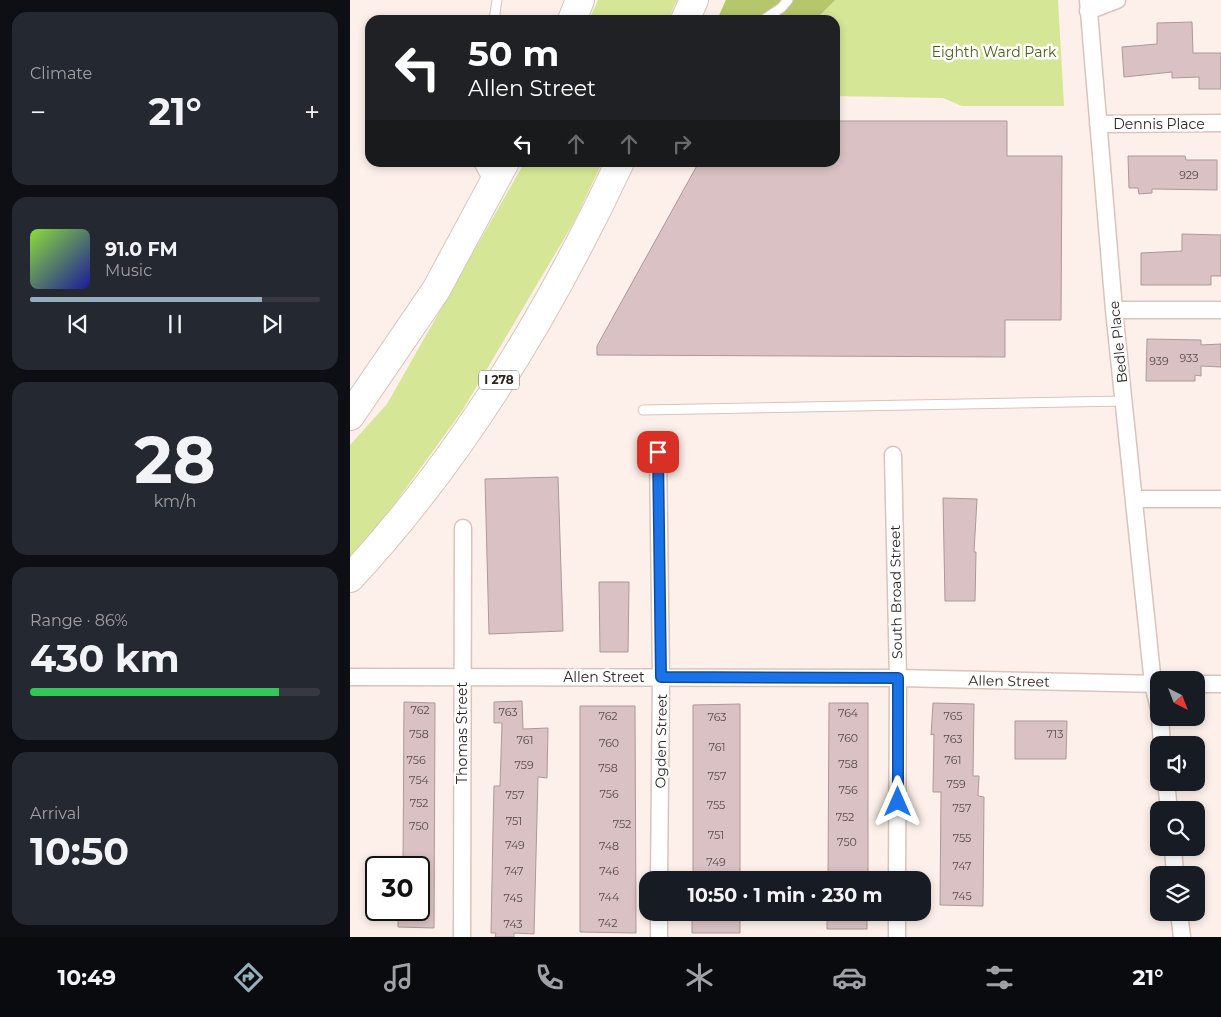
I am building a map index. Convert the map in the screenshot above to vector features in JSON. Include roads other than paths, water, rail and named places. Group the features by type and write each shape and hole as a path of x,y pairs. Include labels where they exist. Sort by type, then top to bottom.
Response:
{"highway":[{"path":"574,15 580,0"},
{"path":"687,15 694,0"},
{"path":"350,416 431,298 503,167"},
{"name":"I 278","path":"351,577 448,456 511,362 564,272 617,167"}],"street":[{"path":"1088,6 1117,0"},
{"name":"Bedle Place","path":"1088,6 1114,310 1154,671"},
{"name":"Dennis Place","path":"1098,124 1221,123"},
{"path":"1114,310 1221,310"},
{"name":"Ogden Street","path":"658,452 661,677 659,871"},
{"name":"South Broad Street","path":"893,455 898,678 898,871"},
{"path":"1134,499 1221,499"},
{"name":"Thomas Street","path":"462,937 463,528"},
{"name":"Allen Street","path":"350,677 898,678 1150,684"},
{"path":"1205,684 1221,684"},
{"path":"659,921 659,937"},
{"path":"897,921 897,937"},
{"path":"1180,921 1182,937"}],"lane":[{"path":"495,15 497,0"},
{"path":"770,15 781,8 788,0"},
{"path":"481,167 493,187"},
{"path":"643,410 1124,401"}],"park label":[{"name":"Eighth Ward Park","path":"994,52"}]}
